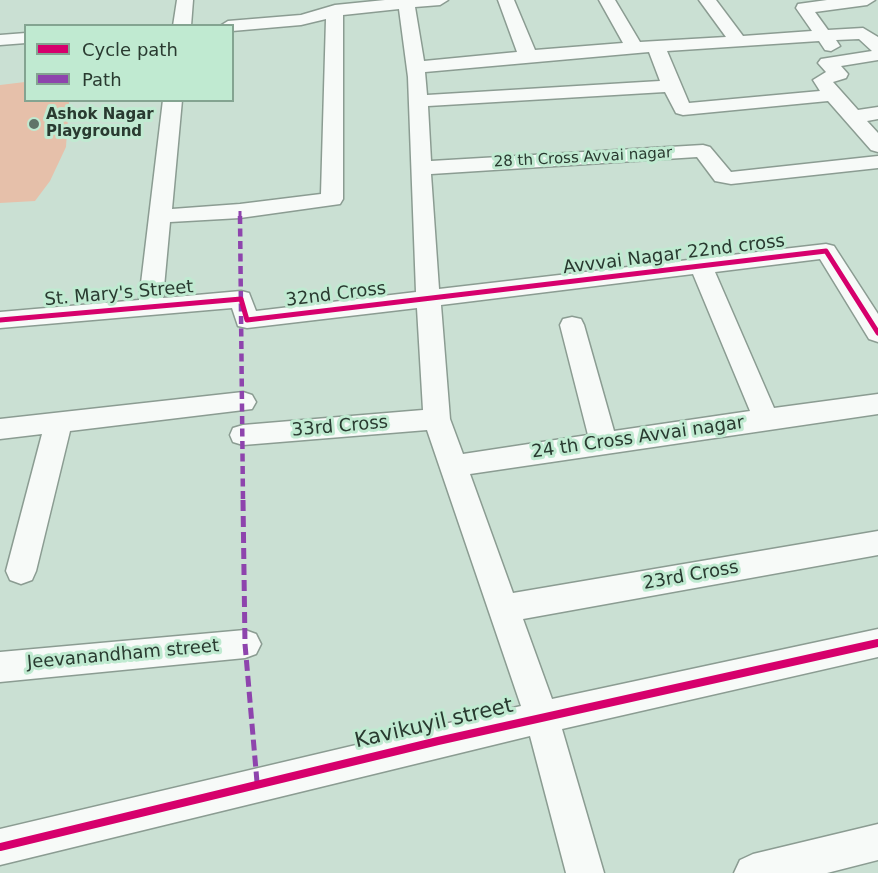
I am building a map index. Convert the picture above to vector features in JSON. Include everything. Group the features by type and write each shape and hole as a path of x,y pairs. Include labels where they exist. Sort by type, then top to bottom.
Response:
{"street":[{"path":"182,24 185,0"},
{"path":"234,26 301,20 335,10 440,0"},
{"path":"506,0 528,56"},
{"path":"607,0 635,48"},
{"path":"707,0 737,40"},
{"path":"843,60 822,35 804,8 867,0"},
{"path":"407,2 416,67 437,419 541,716 585,873"},
{"path":"160,216 240,211 332,199 335,10"},
{"path":"416,67 656,46 863,33 878,47"},
{"path":"0,40 24,39"},
{"path":"656,46 682,109 833,95"},
{"path":"878,56 827,63 839,74 822,80 878,146"},
{"path":"418,100 671,86"},
{"path":"150,307 173,102"},
{"path":"854,117 878,113"},
{"name":"28 th Cross Avvai nagar","path":"421,168 704,151 722,177 731,178 878,162"},
{"name":"Avvvai Nagar 22nd cross","path":"429,299 826,252 878,333"},
{"name":"24 th Cross Avvai nagar","path":"453,466 766,419 701,267"},
{"name":"32nd Cross","path":"244,309 429,299"},
{"name":"St. Mary's Street","path":"0,320 150,307 244,309"},
{"path":"572,325 604,443"},
{"path":"0,429 243,402"},
{"path":"766,419 878,404"},
{"name":"33rd Cross","path":"243,435 437,419"},
{"path":"21,571 59,422"},
{"name":"23rd Cross","path":"503,609 878,543"},
{"name":"Kavikuyil street","path":"0,847 256,782 541,716 878,643"},
{"name":"Jeevanandham street","path":"0,667 245,644"},
{"path":"753,873 878,842"}],"shaded area":[{"name":"Ashok Nagar Playground","path":"24,82 24,102 69,102 66,147 50,181 35,201 0,203 0,85"}],"marked path":[{"path":"240,211 245,644 257,782"}],"cycle path":[{"path":"0,320 241,299 247,320 826,251 878,333"},
{"path":"0,847 438,741 878,643"}],"place":[{"name":"Ashok Nagar Playground","path":"34,124"}]}
